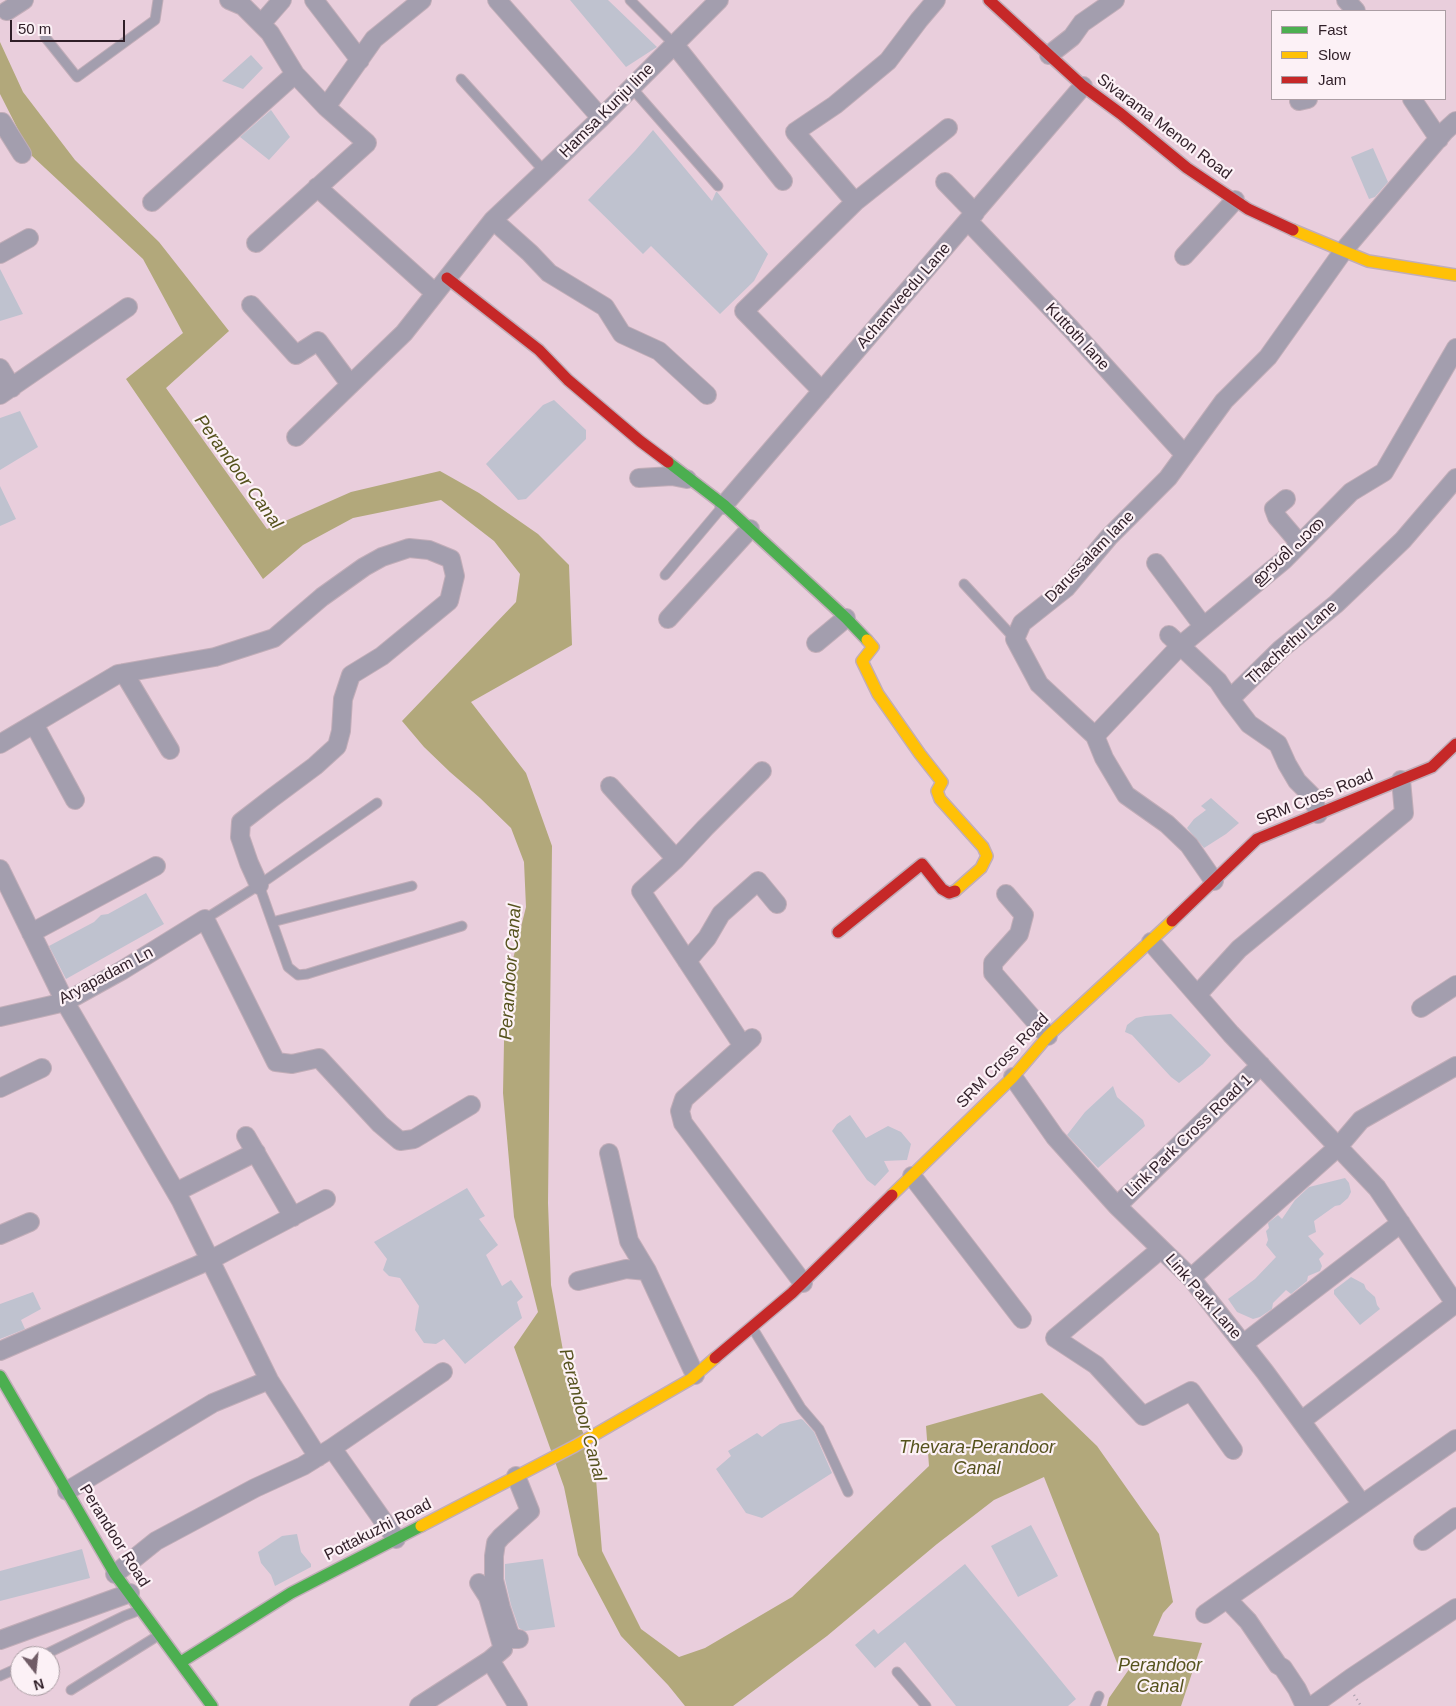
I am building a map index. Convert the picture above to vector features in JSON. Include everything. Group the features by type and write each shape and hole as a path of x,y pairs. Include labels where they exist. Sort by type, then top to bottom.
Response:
{"street":[{"path":"7,11 24,0"},
{"path":"229,0 243,6 270,33 296,74 326,107 367,143 256,243"},
{"path":"261,24 282,0"},
{"path":"314,0 360,60"},
{"path":"326,107 374,39 422,0"},
{"path":"497,0 601,118"},
{"name":"Hamsa Kunju line","path":"296,437 404,333 493,220 601,118 720,0"},
{"path":"855,202 795,132 835,105 888,61 936,0"},
{"name":"Sivarama Menon Road","path":"989,0 1083,86 1121,114 1187,168 1248,209 1299,233 1368,261 1456,275"},
{"path":"1049,55 1072,37 1082,23 1115,0"},
{"path":"1346,0 1355,10"},
{"path":"674,44 783,181"},
{"path":"152,202 296,74"},
{"name":"Achamveedu Lane","path":"724,505 1083,86"},
{"path":"1413,100 1439,139"},
{"name":"Darussalam lane","path":"1015,638 1022,623 1066,588 1109,537 1168,478 1224,401 1268,357 1344,250 1456,121"},
{"path":"0,122 2,122 22,154"},
{"path":"822,391 744,311 855,202 948,128"},
{"name":"Kuttoth lane","path":"945,182 971,217 1185,455"},
{"path":"317,187 435,293"},
{"path":"1184,256 1234,200"},
{"path":"493,220 549,273 605,307 622,334 659,351 707,395"},
{"path":"0,254 29,238"},
{"path":"447,278 539,350 575,386 640,441 724,505 846,618 873,647 862,661 878,694 942,782 937,791 940,799 983,847 987,856 981,868 954,892 949,893 942,889 922,864 838,932"},
{"path":"251,305 296,354 318,341 350,384"},
{"path":"0,368 6,392 128,307"},
{"name":"ഈശി പാത","path":"1095,736 1175,640 1204,626 1284,560 1351,492 1384,472 1456,348"},
{"path":"639,478 672,476 690,479"},
{"name":"Thachethu Lane","path":"1230,699 1281,650 1336,604 1403,540 1456,478"},
{"path":"1286,499 1274,509 1277,517 1300,544"},
{"path":"668,619 750,529"},
{"path":"0,744 121,673 215,658 274,638 322,597 364,567 382,558 409,548 429,550 450,559 455,576 449,601 382,656 351,675 343,699 341,732 337,746 315,766 241,822 240,837 259,885"},
{"path":"1156,563 1204,626"},
{"path":"816,643 846,618"},
{"path":"1015,638 1040,684 1095,736 1104,758 1126,795 1167,824 1189,845 1214,881"},
{"path":"1175,640 1218,682 1249,724 1278,744 1297,781 1313,797 1318,814"},
{"path":"121,673 170,750"},
{"path":"34,724 75,800"},
{"name":"SRM Cross Road","path":"594,1435 695,1375 803,1283 1013,1077 1048,1036 1151,942 1257,839 1432,767 1456,744"},
{"path":"762,772 704,828 676,859 640,891 687,961 748,1042 684,1099 680,1111 683,1123 803,1283"},
{"path":"1197,995 1239,949 1404,813 1401,780"},
{"path":"610,786 676,859"},
{"path":"31,933 156,866"},
{"path":"0,869 65,1002 176,1192 269,1380 325,1453 396,1539"},
{"path":"687,961 707,938 721,914 758,881 776,904"},
{"path":"1006,894 1024,915 1019,934 993,962 993,973 1048,1036"},
{"path":"205,919 276,1062 292,1064 319,1058 380,1124 400,1141 414,1139 471,1105"},
{"name":"Aryapadam Ln","path":"0,1017 65,1002 121,971 205,919"},
{"path":"1151,942 1261,1065 1377,1188 1456,1305 1301,1420"},
{"path":"1421,1008 1456,985"},
{"name":"Link Park Cross Road 1","path":"1117,1206 1261,1065"},
{"path":"1191,1278 1338,1147 1361,1120 1456,1066"},
{"path":"0,1088 42,1068"},
{"name":"Link Park Lane","path":"1013,1077 1055,1137 1117,1206 1191,1278 1301,1420 1362,1504"},
{"path":"246,1136 293,1217"},
{"path":"176,1192 256,1152"},
{"path":"609,1153 629,1241 648,1271 695,1375"},
{"path":"912,1176 1022,1319"},
{"path":"0,1351 210,1260 326,1200"},
{"path":"0,1235 30,1222"},
{"path":"1243,1344 1401,1223"},
{"path":"1161,1249 1055,1338 1096,1365 1143,1416 1191,1391 1233,1450"},
{"path":"578,1281 626,1270 648,1271"},
{"path":"116,1574 156,1541 325,1453 443,1372"},
{"path":"67,1491 214,1403 269,1380"},
{"name":"Perandoor Road","path":"1,1382 116,1574 212,1706"},
{"name":"Pottakuzhi Road","path":"181,1662 291,1593 594,1435"},
{"path":"1205,1614 1456,1439"},
{"path":"516,1476 530,1512 496,1543 494,1580 509,1632 513,1639 519,1639"},
{"path":"1422,1542 1456,1517"},
{"path":"419,1706 440,1700 503,1649 488,1597 479,1583"},
{"path":"0,1640 130,1593"},
{"path":"1227,1599 1248,1621 1278,1665 1283,1668 1297,1688 1305,1706"},
{"path":"1312,1706 1456,1608"},
{"path":"490,1660 518,1706"}],"lane":[{"path":"45,37 77,77 155,20 158,0"},
{"path":"630,0 674,44"},
{"path":"461,79 545,172"},
{"path":"631,87 718,186"},
{"path":"665,575 724,505"},
{"path":"964,584 1015,638"},
{"path":"205,919 259,885 377,803"},
{"path":"259,885 288,967 298,975 307,974 462,926"},
{"path":"272,922 412,886"},
{"path":"752,1327 801,1408 818,1429 848,1492"},
{"path":"60,1647 124,1616 142,1610"},
{"path":"71,1690 160,1635"},
{"path":"897,1672 926,1706"},
{"path":"1095,1706 1099,1696"}],"path":[{"path":"1354,1696 1361,1706"}],"water":[{"name":"Thevara-Perandoor Canal","path":"0,42 23,92 75,160 159,242 229,331 166,388 267,529 351,492 440,471 479,493 538,534 569,565 572,645 471,702 526,773 552,846 548,1203 551,1285 575,1416 594,1455 602,1551 641,1629 679,1657 705,1648 792,1597 929,1466 926,1426 1042,1393 1097,1446 1159,1534 1173,1602 1163,1613 1153,1636 1202,1643 1181,1706 1107,1706 1109,1698 1132,1665 1119,1668 1044,1477 994,1500 937,1544 827,1636 733,1706 685,1706 668,1685 621,1636 578,1555 564,1487 514,1347 538,1312 514,1217 503,1093 505,991 526,907 524,862 511,828 424,747 402,721 516,602 520,574 494,541 441,500 353,518 303,545 263,579 126,379 183,333 143,259 31,155 0,94"}],"building":[{"path":"570,0 608,0 657,47 626,67"},
{"path":"251,55 263,68 243,89 222,81"},
{"path":"271,110 290,137 269,160 240,137"},
{"path":"653,130 712,201 717,192 768,254 754,281 720,314 651,246 643,254 588,200"},
{"path":"1373,148 1388,182 1375,197 1369,199 1351,157"},
{"path":"0,269 23,314 0,321"},
{"path":"554,400 586,430 586,439 526,499 518,500 486,464 543,405"},
{"path":"20,411 38,447 0,470 0,418"},
{"path":"0,486 16,519 0,526"},
{"path":"1211,798 1239,823 1204,848 1187,828 1194,819 1206,810 1201,806"},
{"path":"146,893 164,924 66,979 49,946 94,922 101,915 108,914"},
{"path":"1171,1014 1211,1055 1203,1064 1179,1083 1171,1077 1132,1035 1125,1032 1127,1025 1136,1018"},
{"path":"1113,1086 1117,1097 1143,1120 1145,1126 1098,1168 1067,1135 1085,1112"},
{"path":"850,1115 866,1138 888,1126 901,1132 911,1144 907,1160 884,1161 889,1171 875,1186 867,1180 832,1131 837,1124"},
{"path":"1345,1178 1349,1183 1351,1192 1348,1198 1314,1221 1316,1232 1308,1236 1324,1254 1319,1259 1322,1266 1320,1271 1308,1276 1307,1281 1291,1294 1286,1290 1273,1303 1272,1309 1260,1317 1253,1319 1237,1312 1228,1299 1255,1279 1276,1257 1266,1245 1268,1240 1266,1231 1269,1228 1268,1223 1278,1215 1282,1219 1295,1200 1309,1187"},
{"path":"467,1188 485,1216 479,1219 498,1245 486,1255 502,1286 511,1280 523,1297 517,1302 522,1318 465,1364 444,1339 436,1344 424,1343 415,1330 419,1306 400,1278 389,1276 383,1270 387,1259 374,1242"},
{"path":"1351,1277 1364,1284 1366,1289 1375,1297 1380,1309 1360,1325 1334,1294 1334,1290"},
{"path":"33,1292 41,1309 21,1320 25,1329 0,1339 0,1304"},
{"path":"801,1419 814,1432 832,1473 762,1518 746,1513 716,1469 731,1456 728,1451 757,1433 762,1437 780,1424"},
{"path":"1031,1525 1058,1576 1018,1597 991,1546"},
{"path":"297,1534 301,1552 311,1564 311,1567 275,1586 271,1575 261,1563 258,1552 282,1536"},
{"path":"82,1549 90,1578 0,1601 0,1571"},
{"path":"543,1559 555,1627 525,1631 519,1628 511,1605 505,1579 505,1564"},
{"path":"965,1564 1076,1699 1068,1706 956,1706 905,1642 875,1668 855,1645 874,1629 878,1634"}],"traffic: fast":[{"path":"668,462 724,505 846,618 867,640"},
{"path":"0,1376 115,1574 212,1706"},
{"path":"181,1662 291,1593 421,1526"}],"traffic: slow":[{"path":"1293,230 1368,261 1456,275"},
{"path":"867,640 873,647 862,661 878,694 942,782 937,791 940,799 983,847 987,856 981,868 955,891"},
{"path":"892,1195 1013,1077 1048,1036 1172,921"},
{"path":"421,1526 575,1446 691,1379 715,1358"}],"traffic: jam":[{"path":"989,0 1083,86 1121,114 1187,168 1248,209 1293,230"},
{"path":"447,278 539,350 568,380 640,441 668,462"},
{"path":"1172,921 1257,839 1432,767 1456,744"},
{"path":"838,932 922,864 942,889 949,893 955,891"},
{"path":"715,1358 792,1293 892,1195"}],"water label":[{"name":"Perandoor Canal","path":"238,472"},
{"name":"Perandoor Canal","path":"511,972"},
{"name":"Perandoor Canal","path":"582,1415"},
{"name":"Perandoor Canal","path":"1160,1676"}]}
